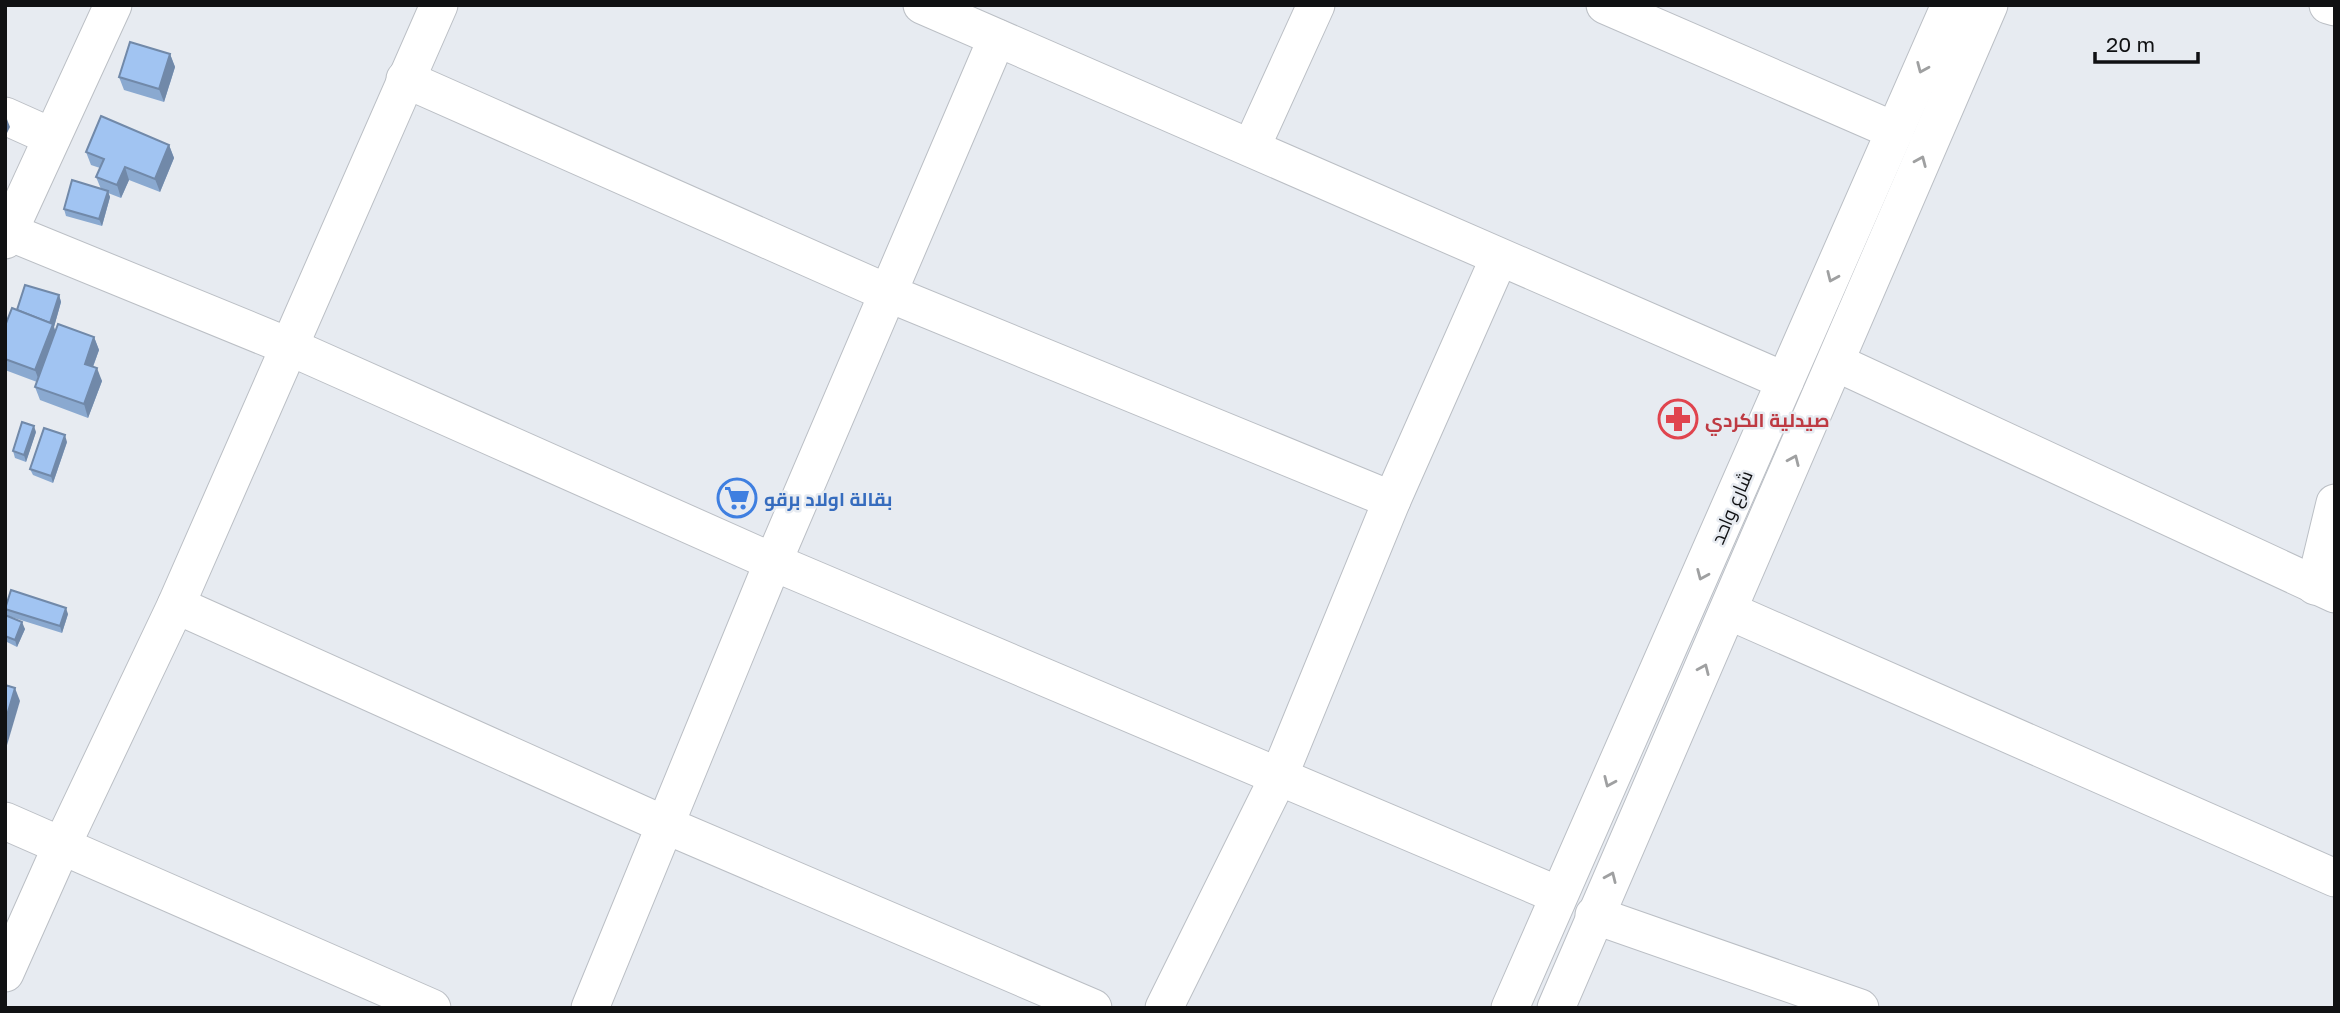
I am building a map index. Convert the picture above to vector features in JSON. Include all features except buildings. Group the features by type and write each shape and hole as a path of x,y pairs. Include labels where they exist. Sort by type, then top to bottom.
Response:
{"street":[{"path":"113,5 7,236 290,347 773,562 1558,895"},
{"path":"5,973 62,845 176,605 439,5"},
{"path":"922,5 1252,146 1499,258 1786,381"},
{"path":"1252,146 1316,5"},
{"path":"1605,5 1895,131"},
{"name":"شارع واحد","path":"1556,1008 1594,915 1837,363 1888,193 1895,131 1950,5"},
{"name":"شارع واحد","path":"1510,1008 1786,381 1989,5"},
{"path":"2328,5 2335,7"},
{"path":"590,1008 663,824 997,37"},
{"path":"405,79 890,294 1392,500"},
{"path":"5,116 52,137"},
{"path":"1164,1008 1279,776 1392,500 1499,258"},
{"path":"1837,363 2325,590 2335,503"},
{"path":"176,605 663,824 1093,1008"},
{"path":"1730,611 2335,878"},
{"path":"5,821 432,1008"},
{"path":"1594,915 1860,1008"}],"place":[{"name":"صيدلية الكردي","path":"1678,419"},
{"name":"بقالة اولاد برقو","path":"737,498"}]}
